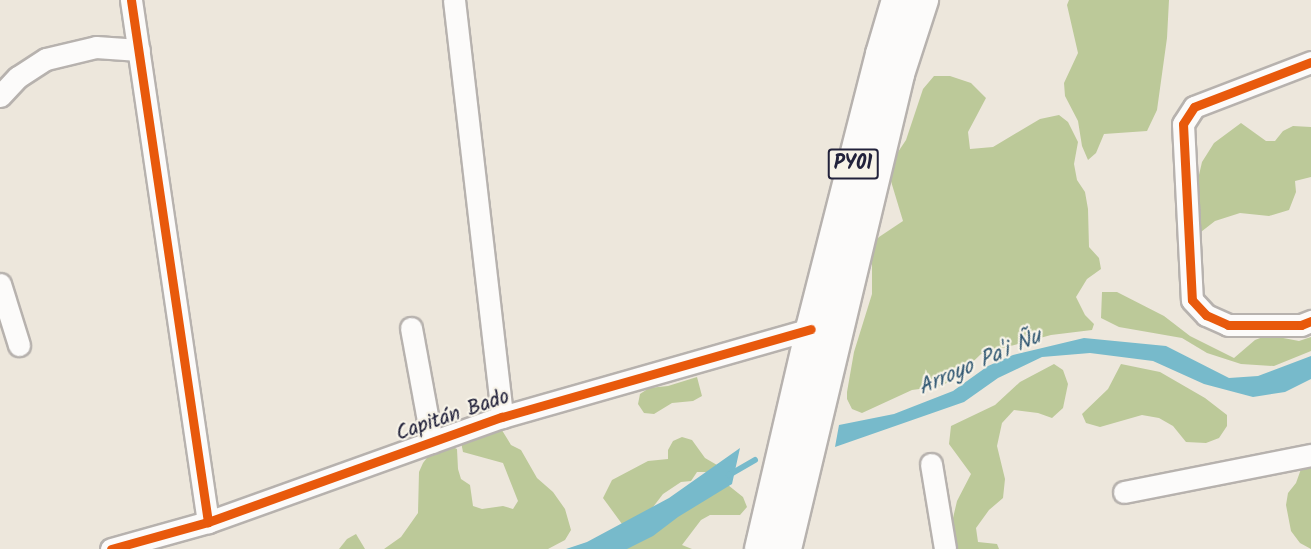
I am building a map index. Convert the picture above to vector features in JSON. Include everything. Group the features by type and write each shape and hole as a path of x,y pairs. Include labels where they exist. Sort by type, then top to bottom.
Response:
{"highway":[{"name":"PY01","path":"760,549 899,74 900,1"},
{"name":"PY01","path":"786,549 825,326"}],"street":[{"path":"131,0 208,522"},
{"path":"454,0 502,417"},
{"path":"0,96 18,77 46,60 96,47 139,50"},
{"path":"1311,62 1194,107 1183,124 1192,300 1206,315 1228,325 1301,325 1311,321"},
{"path":"0,284 19,345"},
{"name":"Capitán Bado","path":"111,549 208,522 502,417 825,326"},
{"path":"411,328 432,442"},
{"path":"1124,492 1311,455"},
{"path":"931,464 945,549"}],"green space":[{"path":"1069,0 1169,0 1167,38 1157,110 1147,131 1104,134 1096,153 1088,160 1082,146 1078,121 1065,96 1064,83 1078,53 1067,5"},
{"path":"934,76 950,76 971,83 986,98 968,132 970,149 993,147 1040,119 1059,115 1068,122 1078,142 1074,164 1077,180 1085,192 1089,247 1099,258 1101,269 1087,279 1076,297 1085,315 1094,324 1092,330 1051,335 981,354 956,378 941,386 912,390 862,413 852,409 847,399 847,392 854,352 872,294 872,245 879,237 903,221 890,178 890,164 906,140 923,89"},
{"path":"1241,123 1266,141 1275,141 1283,131 1293,126 1311,127 1311,177 1295,181 1296,192 1289,210 1269,216 1240,213 1215,221 1197,235 1192,205 1202,162 1214,143"},
{"path":"1102,292 1117,292 1164,316 1190,336 1234,358 1255,340 1268,335 1299,341 1311,337 1311,351 1274,366 1241,364 1207,353 1182,338 1119,327 1101,318"},
{"path":"1054,364 1063,370 1068,384 1063,408 1052,418 1038,413 1014,410 1002,423 997,446 1005,479 1003,498 989,510 976,528 978,542 997,544 999,549 950,549 949,535 957,501 971,474 949,444 951,426 995,405 1020,382"},
{"path":"1121,364 1160,372 1205,398 1227,415 1227,426 1219,438 1206,443 1186,442 1173,426 1159,418 1142,415 1100,427 1086,423 1082,414 1108,389"},
{"path":"697,377 702,396 693,401 672,403 654,414 644,413 638,404 640,394 649,388 668,386"},
{"path":"500,427 511,445 521,450 537,478 553,492 565,509 571,530 565,540 548,549 384,549 401,537 418,513 419,472 423,463 429,455 447,444 457,449 458,469 461,479 470,485 473,506 482,509 503,506 513,509 518,501 503,463 463,452 461,442"},
{"path":"682,437 692,440 705,458 717,465 707,472 697,472 691,481 681,482 663,494 650,511 622,524 603,498 612,480 648,461 668,459 668,450 673,441"},
{"path":"1311,462 1311,549 1300,543 1291,531 1286,505 1288,493 1296,483 1301,469"},
{"path":"728,485 743,497 747,507 740,515 710,515 701,520 682,545 692,549 595,549"},
{"path":"356,534 365,549 339,549 347,539"}],"water":[{"path":"1084,338 1166,346 1229,378 1258,376 1311,356 1311,379 1285,392 1253,397 1204,384 1153,361 1090,353 1042,357 998,378 964,402 835,447 839,425 894,414 953,391 988,366 1013,355"},
{"path":"740,448 732,484 678,517 653,536 627,549 566,549 587,542 669,498"}],"waterway":[{"name":"Arroyo Pa'i Ñu","path":"729,475 755,460"}],"cycle path":[{"path":"131,0 208,522"},
{"path":"1311,62 1194,107 1183,124 1192,300 1206,315 1228,325 1301,325 1311,321"},
{"path":"111,549 208,522 502,417 811,329"}]}
